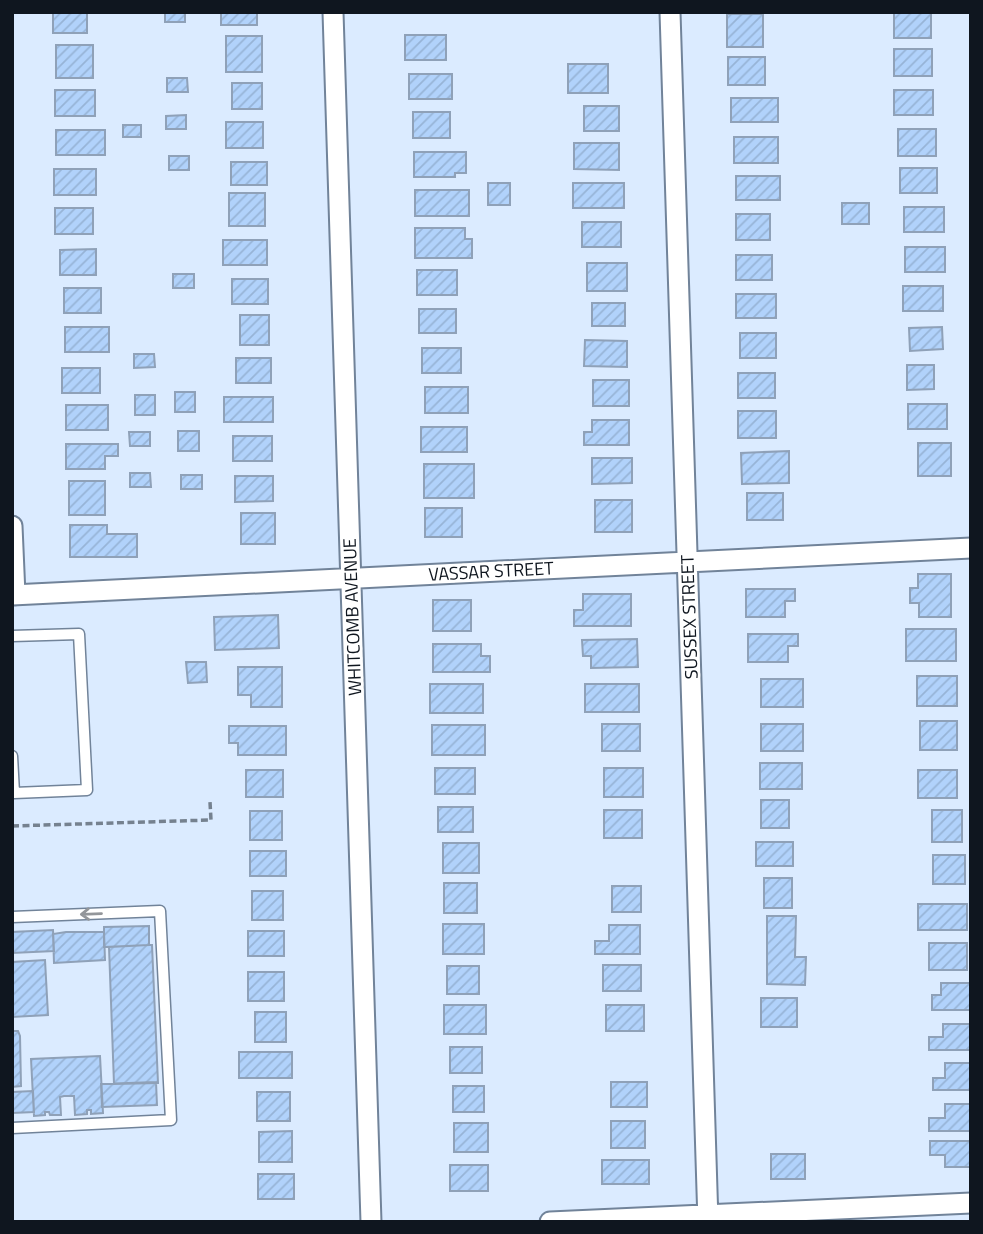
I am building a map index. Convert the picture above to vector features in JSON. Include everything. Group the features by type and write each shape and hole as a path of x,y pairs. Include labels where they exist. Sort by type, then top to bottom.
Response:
{"street":[{"name":"WHITCOMB AVENUE","path":"333,12 371,1222"},
{"name":"SUSSEX STREET","path":"670,12 707,1218"},
{"path":"12,526 13,595"},
{"name":"VASSAR STREET","path":"13,595 971,548"},
{"path":"550,1222 707,1218 971,1203"}],"lane":[{"path":"12,636 79,634 87,790 14,793 12,755"},
{"path":"12,917 160,911 171,1120 12,1128"}],"path":[{"path":"12,826 211,820 210,802"}],"building":[{"path":"53,12 87,12 87,33 53,33"},
{"path":"165,12 185,12 185,22 165,22"},
{"path":"221,12 257,12 257,25 221,25"},
{"path":"894,12 931,12 931,38 894,38"},
{"path":"727,14 763,14 763,47 727,47"},
{"path":"405,35 446,35 446,60 405,60"},
{"path":"226,36 262,36 262,72 226,72"},
{"path":"56,45 93,45 93,78 56,78"},
{"path":"894,49 932,49 932,76 894,76"},
{"path":"728,57 765,57 765,85 728,85"},
{"path":"568,64 608,64 608,93 568,93"},
{"path":"409,74 452,74 452,99 409,99"},
{"path":"167,78 187,78 188,92 167,92"},
{"path":"232,83 262,83 262,109 232,109"},
{"path":"55,90 95,90 95,116 55,116"},
{"path":"894,90 933,90 933,115 894,115"},
{"path":"731,98 778,98 778,122 731,122"},
{"path":"584,106 619,106 619,131 584,131"},
{"path":"413,112 450,112 450,138 413,138"},
{"path":"186,115 186,129 166,129 166,116"},
{"path":"226,122 263,122 263,148 226,148"},
{"path":"123,125 141,125 141,137 123,137"},
{"path":"898,129 936,129 936,156 898,156"},
{"path":"56,130 105,130 105,155 56,155"},
{"path":"734,137 778,137 778,163 734,163"},
{"path":"574,143 619,143 619,170 574,169"},
{"path":"414,152 466,152 466,173 455,173 455,177 414,177"},
{"path":"169,156 189,156 189,170 169,170"},
{"path":"231,162 267,162 267,185 231,185"},
{"path":"900,168 937,168 937,193 900,193"},
{"path":"54,169 96,169 96,195 54,195"},
{"path":"736,176 780,176 780,200 736,200"},
{"path":"488,183 510,183 510,205 488,205"},
{"path":"573,183 624,183 624,208 573,208"},
{"path":"415,190 469,190 469,216 415,216"},
{"path":"229,193 265,193 265,226 229,226"},
{"path":"842,203 869,203 869,224 842,224"},
{"path":"904,207 944,207 944,232 904,232"},
{"path":"55,208 93,208 93,234 55,234"},
{"path":"736,214 770,214 770,240 736,240"},
{"path":"582,222 621,222 621,247 582,247"},
{"path":"415,228 465,228 465,239 472,239 472,258 415,258"},
{"path":"223,240 267,240 267,265 223,265"},
{"path":"905,247 945,247 945,272 905,272"},
{"path":"96,249 96,275 60,275 60,250"},
{"path":"736,255 772,255 772,280 736,280"},
{"path":"587,263 627,263 627,291 587,291"},
{"path":"417,270 457,270 457,295 417,295"},
{"path":"173,274 194,274 194,288 173,288"},
{"path":"232,279 268,279 268,304 232,304"},
{"path":"903,286 943,286 943,311 903,311"},
{"path":"64,288 101,288 101,313 64,313"},
{"path":"736,294 776,294 776,318 736,318"},
{"path":"592,303 625,303 625,326 592,326"},
{"path":"419,309 456,309 456,333 419,333"},
{"path":"240,315 269,315 269,345 240,345"},
{"path":"65,327 109,327 109,352 65,352"},
{"path":"942,327 943,349 910,351 909,328"},
{"path":"740,333 776,333 776,358 740,358"},
{"path":"585,340 627,341 627,367 584,366"},
{"path":"422,348 461,348 461,373 422,373"},
{"path":"134,354 154,354 155,367 134,368"},
{"path":"236,358 271,358 271,383 236,383"},
{"path":"907,365 934,365 934,389 907,390"},
{"path":"62,368 100,368 100,393 62,393"},
{"path":"738,373 775,373 775,398 738,398"},
{"path":"593,380 629,380 629,406 593,406"},
{"path":"425,387 468,387 468,413 425,413"},
{"path":"175,392 195,392 195,412 175,412"},
{"path":"135,395 155,395 155,415 135,415"},
{"path":"224,397 273,397 273,422 224,422"},
{"path":"908,404 947,404 947,429 908,429"},
{"path":"66,405 108,405 108,430 66,430"},
{"path":"738,411 776,411 776,438 738,438"},
{"path":"592,420 629,420 629,445 584,445 584,432 592,432"},
{"path":"421,427 467,427 467,452 421,452"},
{"path":"178,431 199,431 199,451 178,451"},
{"path":"129,432 150,432 150,446 130,446"},
{"path":"233,436 272,436 272,461 233,461"},
{"path":"918,443 951,443 951,476 918,476"},
{"path":"66,444 118,444 118,456 105,456 105,469 66,469"},
{"path":"789,451 789,483 742,484 741,453"},
{"path":"592,458 632,458 632,483 592,484"},
{"path":"424,464 474,464 474,498 424,498"},
{"path":"130,473 150,473 151,487 130,487"},
{"path":"181,475 202,475 202,489 181,489"},
{"path":"235,476 273,476 273,501 235,502"},
{"path":"69,481 105,481 105,515 69,515"},
{"path":"747,493 783,493 783,520 747,520"},
{"path":"595,500 632,500 632,532 595,532"},
{"path":"425,508 462,508 462,537 425,537"},
{"path":"241,513 275,513 275,544 241,544"},
{"path":"70,525 107,525 107,534 137,534 137,557 70,557"},
{"path":"918,574 951,574 951,617 919,617 919,603 910,603 910,588 918,588"},
{"path":"746,589 795,589 795,601 785,601 785,617 746,617"},
{"path":"583,594 631,594 631,626 574,626 574,610 583,610"},
{"path":"433,600 471,600 471,631 433,631"},
{"path":"278,615 279,648 215,650 214,617"},
{"path":"906,629 956,629 956,661 906,661"},
{"path":"748,634 798,634 798,646 788,646 788,662 748,662"},
{"path":"637,639 638,667 591,668 591,656 583,656 582,640"},
{"path":"433,644 481,644 481,656 490,656 490,672 433,672"},
{"path":"186,662 206,662 207,682 188,683"},
{"path":"238,667 282,667 282,707 251,707 251,695 238,695"},
{"path":"917,676 957,676 957,706 917,706"},
{"path":"761,679 803,679 803,707 761,707"},
{"path":"430,684 483,684 483,713 430,713"},
{"path":"585,684 639,684 639,712 585,712"},
{"path":"920,721 957,721 957,750 920,750"},
{"path":"602,724 640,724 640,751 602,751"},
{"path":"761,724 803,724 803,751 761,751"},
{"path":"432,725 485,725 485,755 432,755"},
{"path":"229,726 286,726 286,755 238,755 238,743 229,743"},
{"path":"760,763 802,763 802,789 760,789"},
{"path":"435,768 475,768 475,794 435,794"},
{"path":"604,768 643,768 643,797 604,797"},
{"path":"246,770 283,770 283,797 246,797"},
{"path":"918,770 957,770 957,798 918,798"},
{"path":"761,800 789,800 789,828 761,828"},
{"path":"438,807 473,807 473,832 438,832"},
{"path":"604,810 642,810 642,838 604,838"},
{"path":"932,810 962,810 962,842 932,842"},
{"path":"250,811 282,811 282,840 250,840"},
{"path":"756,842 793,842 793,866 756,866"},
{"path":"443,843 479,843 479,873 443,873"},
{"path":"250,851 286,851 286,876 250,876"},
{"path":"933,855 965,855 965,884 933,884"},
{"path":"764,878 792,878 792,908 764,908"},
{"path":"444,883 477,883 477,913 444,913"},
{"path":"612,886 641,886 641,912 612,912"},
{"path":"252,891 283,891 283,920 252,920"},
{"path":"918,904 967,904 967,930 918,930"},
{"path":"767,916 796,916 795,957 806,957 805,985 767,984"},
{"path":"443,924 484,924 484,954 443,954"},
{"path":"609,925 640,925 640,954 595,954 595,941 609,941"},
{"path":"149,926 149,945 104,947 104,927"},
{"path":"53,930 54,951 12,953 12,932"},
{"path":"248,931 284,931 284,956 248,956"},
{"path":"104,932 105,960 54,963 53,934"},
{"path":"929,943 967,943 967,970 929,970"},
{"path":"152,945 158,1083 114,1084 109,947"},
{"path":"45,960 48,1015 12,1017 12,962"},
{"path":"603,965 641,965 641,991 603,991"},
{"path":"447,966 479,966 479,994 447,994"},
{"path":"248,972 284,972 284,1001 248,1001"},
{"path":"941,983 970,983 970,1010 932,1010 932,995 941,995"},
{"path":"761,998 797,998 797,1027 761,1027"},
{"path":"444,1005 486,1005 486,1034 444,1034"},
{"path":"606,1005 644,1005 644,1031 606,1031"},
{"path":"255,1012 286,1012 286,1042 255,1042"},
{"path":"943,1024 970,1024 970,1050 929,1050 929,1037 943,1037"},
{"path":"12,1031 18,1031 20,1036 21,1086 12,1087"},
{"path":"450,1047 482,1047 482,1073 450,1073"},
{"path":"239,1052 292,1052 292,1078 239,1078"},
{"path":"100,1056 103,1113 91,1114 91,1110 87,1110 87,1114 75,1115 74,1096 64,1096 60,1097 61,1115 45,1112 45,1115 34,1116 31,1059"},
{"path":"945,1063 971,1063 971,1090 933,1090 933,1078 945,1078"},
{"path":"156,1082 157,1105 102,1107 101,1084"},
{"path":"611,1082 647,1082 647,1107 611,1107"},
{"path":"453,1086 484,1086 484,1112 453,1112"},
{"path":"33,1091 34,1112 12,1113 12,1092"},
{"path":"257,1092 290,1092 290,1121 257,1121"},
{"path":"945,1104 971,1104 971,1131 929,1131 929,1118 945,1118"},
{"path":"611,1121 645,1121 645,1148 611,1148"},
{"path":"454,1123 488,1123 488,1152 454,1152"},
{"path":"292,1131 292,1162 259,1162 259,1132"},
{"path":"930,1141 971,1141 971,1167 945,1167 945,1155 930,1155"},
{"path":"771,1154 805,1154 805,1179 771,1179"},
{"path":"602,1160 649,1160 649,1184 602,1184"},
{"path":"450,1165 488,1165 488,1191 450,1191"},
{"path":"258,1174 294,1174 294,1199 258,1199"}]}
